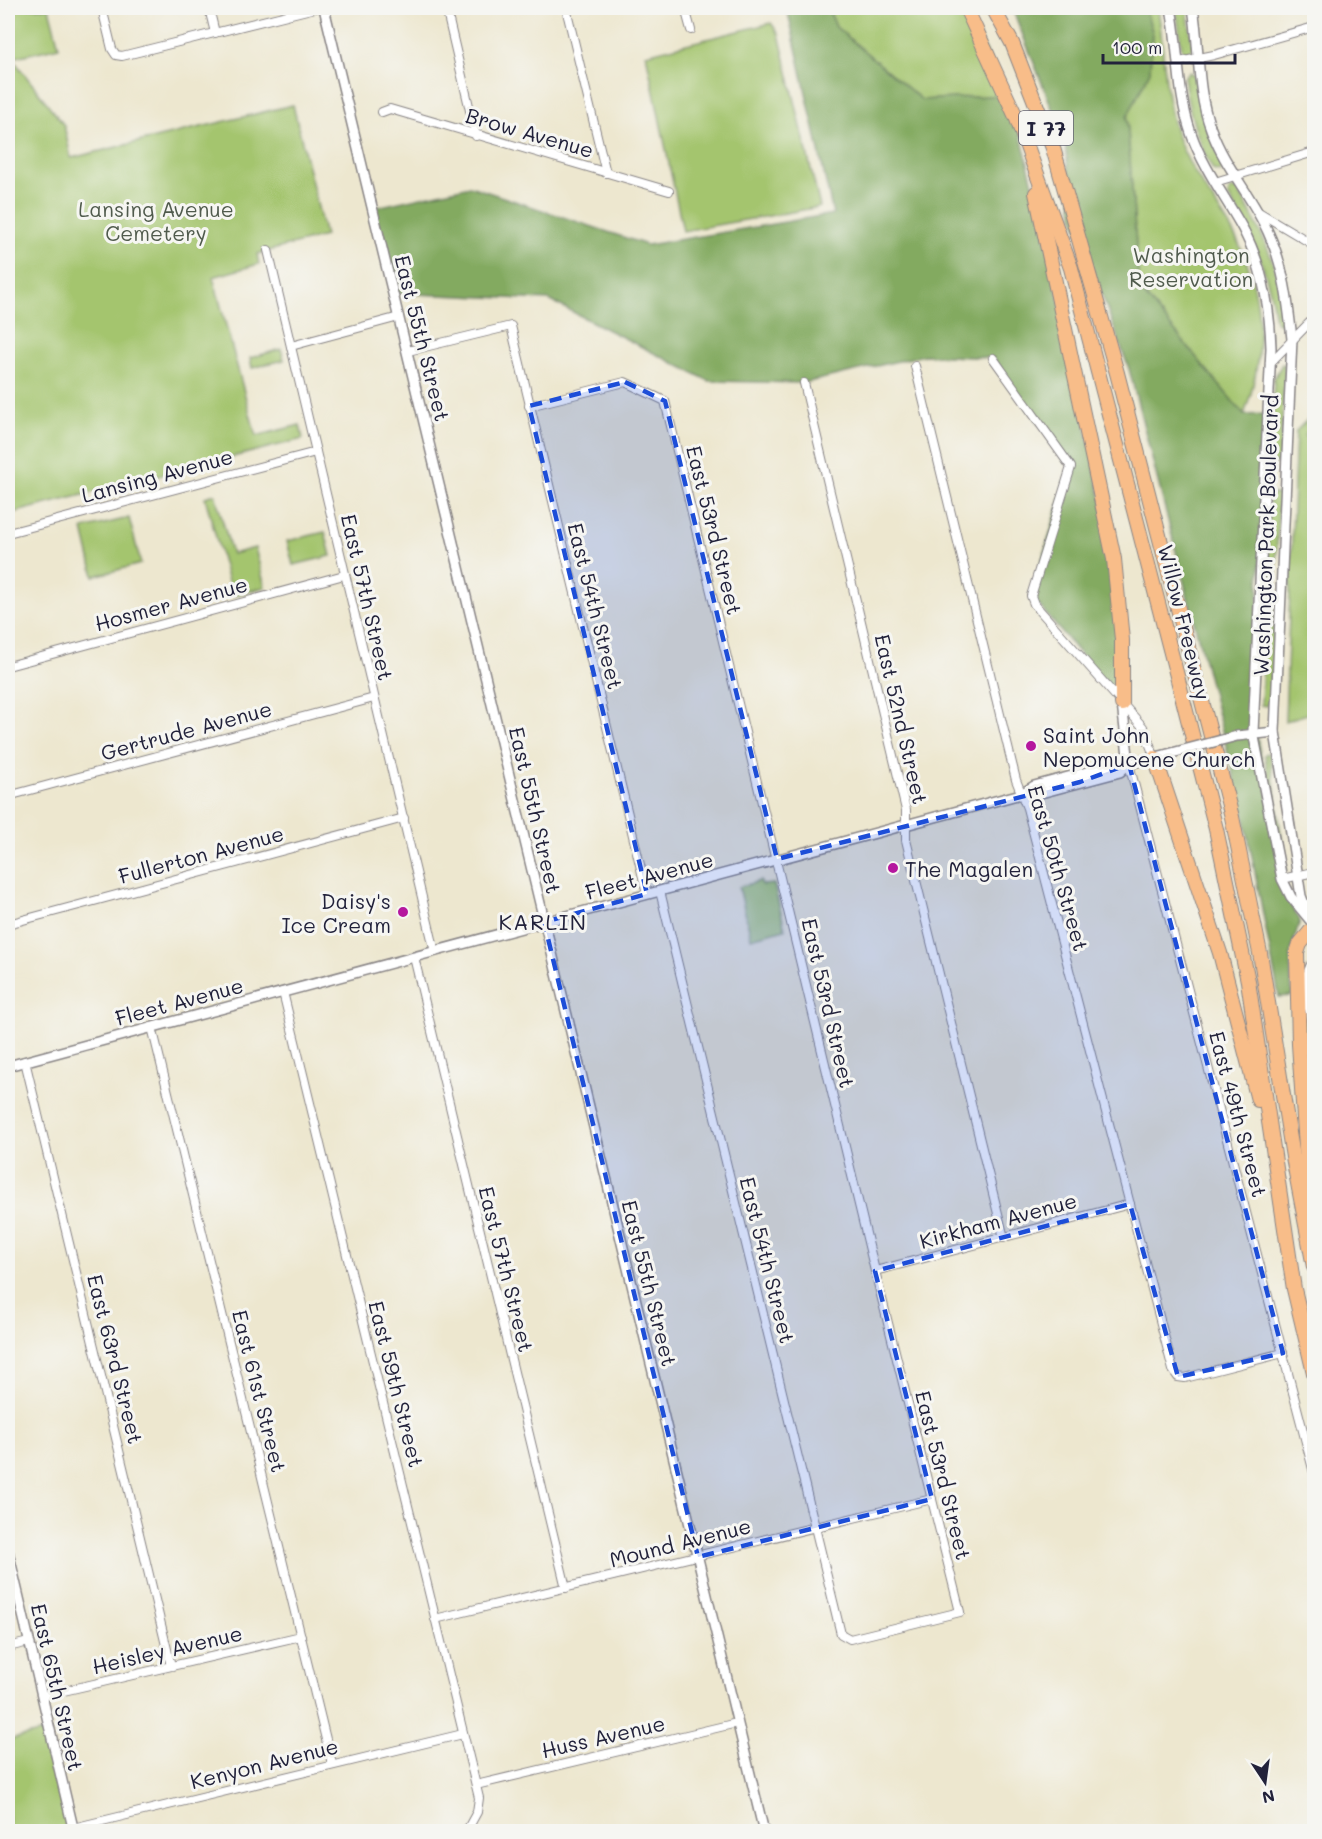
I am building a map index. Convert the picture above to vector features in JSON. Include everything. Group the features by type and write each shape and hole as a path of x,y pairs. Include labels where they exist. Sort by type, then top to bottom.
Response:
{"highway":[{"name":"Willow Freeway","path":"966,8 1017,119 1071,268 1216,828 1248,981 1294,1289 1314,1373"},
{"name":"Willow Freeway","path":"993,8 1012,43 1053,148 1117,373 1232,817 1260,953 1293,1156 1314,1262"},
{"path":"999,8 1012,43"},
{"path":"1017,119 1057,287 1114,559 1122,640 1122,704"},
{"path":"1161,756 1220,953 1276,1171"},
{"path":"1314,926 1300,944 1297,953 1299,1034 1314,1262"}],"street":[{"path":"102,8 116,55 122,56 315,8"},
{"path":"209,8 215,33"},
{"name":"East 55th Street","path":"324,8 764,1832"},
{"path":"446,8 476,136"},
{"path":"566,8 606,173"},
{"path":"685,8 691,30"},
{"name":"Washington Park Boulevard","path":"1171,8 1187,122 1196,147 1242,228 1259,266 1269,322 1270,363 1253,732 1282,879 1291,897 1314,926"},
{"name":"Washington Park Boulevard","path":"1192,8 1201,90 1208,121 1222,154 1269,232 1283,275 1292,339 1275,732 1297,876 1306,910 1314,926"},
{"path":"1179,62 1314,27"},
{"name":"Brow Avenue","path":"382,111 390,109 669,192"},
{"path":"1215,182 1314,152"},
{"name":"Washington Park Boulevard","path":"1257,211 1314,245"},
{"name":"East 57th Street","path":"268,250 435,952"},
{"path":"291,346 399,317"},
{"path":"1270,363 1314,318"},
{"name":"East 54th Street","path":"408,351 511,326 646,894"},
{"path":"993,358 1071,467 1031,596 1034,603 1143,727 1161,756"},
{"name":"East 50th Street","path":"915,366 1013,770 1027,808 1173,1370 1178,1377 1185,1378 1283,1353"},
{"name":"East 53rd Street","path":"529,406 625,382 665,401 875,1271 960,1612 850,1639 844,1638"},
{"name":"East 52nd Street","path":"804,383 906,810 906,840 1004,1238"},
{"name":"Lansing Avenue","path":"8,533 316,452"},
{"name":"Hosmer Avenue","path":"8,666 344,575"},
{"name":"Gertrude Avenue","path":"8,796 374,698"},
{"path":"1122,704 1129,764"},
{"name":"Fleet Avenue","path":"8,1066 1021,794 1037,794 1119,772 1129,764 1253,732 1275,732"},
{"name":"East 49th Street","path":"1129,764 1314,1473"},
{"name":"Fullerton Avenue","path":"8,924 404,818"},
{"path":"1282,879 1314,872"},
{"name":"East 54th Street","path":"660,891 814,1528 844,1638"},
{"name":"East 57th Street","path":"414,957 566,1588"},
{"path":"1314,961 1308,969 1308,976 1309,1011 1314,1033"},
{"name":"East 59th Street","path":"283,992 476,1785 479,1806 466,1832"},
{"name":"East 61st Street","path":"152,1027 333,1764"},
{"name":"East 63rd Street","path":"25,1061 171,1666"},
{"name":"Kirkham Avenue","path":"875,1271 1130,1204"},
{"name":"Mound Avenue","path":"435,1619 932,1499"},
{"name":"East 65th Street","path":"8,1551 10,1570 74,1830"},
{"name":"Heisley Avenue","path":"42,1696 302,1636"},
{"path":"8,1647 29,1642"},
{"name":"Huss Avenue","path":"476,1785 737,1723"},
{"name":"Kenyon Avenue","path":"74,1830 333,1764 463,1734"}],"highlighted area":[{"path":"625,382 665,401 777,859 1080,782 1129,764 1283,1353 1178,1377 1130,1204 875,1271 932,1499 698,1557 544,922 647,894 529,406"}],"green space":[{"name":"Lansing Avenue Cemetery","path":"8,8 49,8 59,47 12,58 64,125 71,158 293,105 325,236 257,254 259,264 213,277 256,436 300,425 303,439 8,514"},
{"path":"787,8 828,8 836,27 922,100 1006,95 1017,119 1042,220 1114,559 1122,704 1031,596 1070,467 993,358 924,355 804,383 709,381 549,300 393,293 372,208 470,186 647,245 833,214"},
{"path":"828,8 966,8 1006,95 922,100 836,27"},
{"path":"1012,8 1145,8 1152,31 1150,71 1127,117 1139,288 1244,415 1267,414 1253,717 1287,892 1286,898 1300,920 1290,955 1292,996 1279,997 1244,816 1129,369 1073,216 1065,141"},
{"name":"Washington Reservation","path":"1145,8 1158,8 1167,93 1180,143 1197,177 1231,229 1251,274 1259,321 1259,345 1251,392 1244,415 1139,288 1127,117 1150,71 1152,31"},
{"path":"1176,8 1187,8 1193,48 1188,53 1182,50"},
{"path":"771,23 779,34 820,207 683,231 646,54"},
{"path":"1189,72 1194,75 1202,115 1223,166 1220,172 1213,170 1194,125 1184,77"},
{"path":"1230,189 1237,189 1269,252 1283,302 1285,320 1281,324 1275,321 1273,303 1259,255 1228,195"},
{"path":"281,349 284,360 252,368 250,358"},
{"path":"1282,364 1285,365 1280,461 1273,464 1270,459 1274,379"},
{"path":"1314,413 1314,426 1305,436 1314,442 1314,712 1285,721 1296,431"},
{"path":"215,494 232,554 255,548 265,587 232,596 205,497"},
{"path":"1270,494 1279,494 1271,697 1267,706 1261,705"},
{"path":"129,518 141,564 94,576 83,529"},
{"path":"325,532 331,556 293,565 287,541"},
{"path":"1267,753 1270,755 1286,870 1282,869 1265,755"},
{"path":"760,881 762,885 774,884 785,929 751,938 739,887"},
{"path":"1309,1011 1314,1033 1314,1267 1298,1012"},
{"path":"44,1732 69,1831 8,1831 8,1740"}],"place":[{"name":"Saint John Nepomucene Church","path":"1031,746"},
{"name":"The Magalen","path":"893,868"},
{"name":"Daisy's Ice Cream","path":"403,912"}],"district":[{"name":"KARLIN","path":"543,921"}]}
